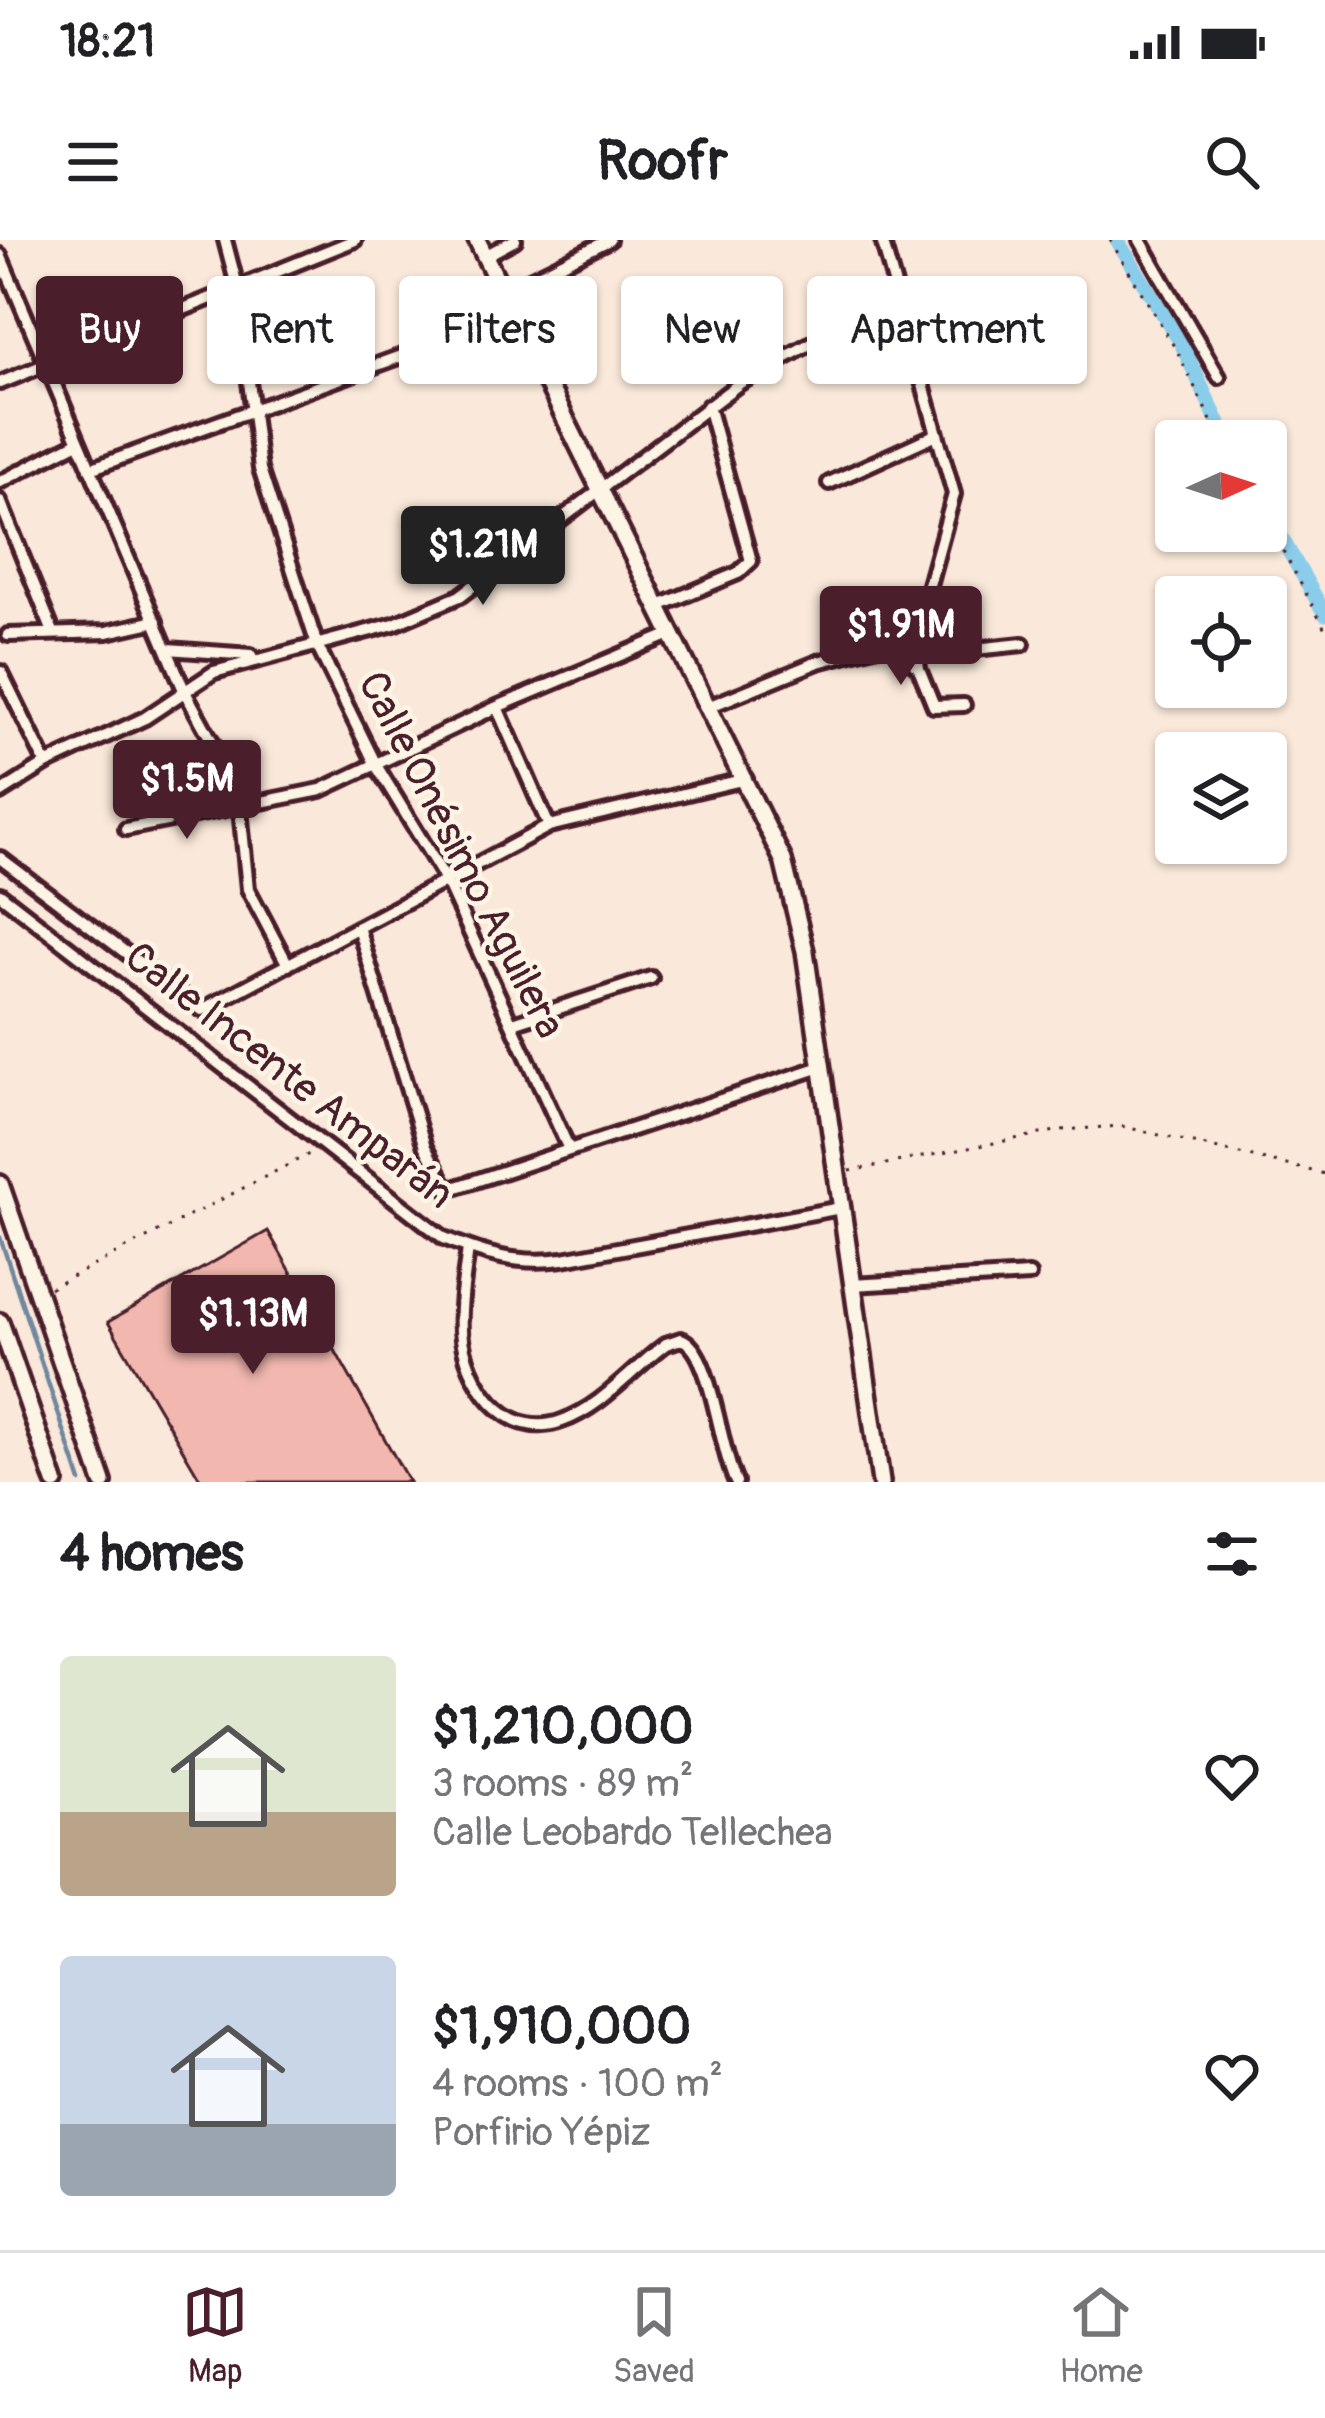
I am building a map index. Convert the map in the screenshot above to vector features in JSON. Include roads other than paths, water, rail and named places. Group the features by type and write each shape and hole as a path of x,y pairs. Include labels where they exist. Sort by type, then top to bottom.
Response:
{"street":[{"name":"Calle Onésimo Aguilera","path":"225,240 234,276"},
{"path":"263,276 356,240"},
{"path":"477,240 495,276"},
{"path":"485,256 515,240"},
{"path":"539,276 609,240"},
{"path":"882,240 891,276"},
{"path":"1140,240 1219,377"},
{"path":"0,255 36,342"},
{"path":"0,793 46,764 130,726 214,672 394,624 460,596 709,406 807,344"},
{"path":"90,470 399,357"},
{"path":"0,383 36,368"},
{"path":"53,384 184,690 219,752 239,809 248,889 288,965"},
{"name":"Calle Onésimo Aguilera","path":"248,384 264,483 317,645 376,765 446,880 568,1147"},
{"path":"549,384 783,860 797,907 881,1482"},
{"path":"923,384 954,502 915,636 918,662 934,706 964,705"},
{"path":"659,606 738,573 752,561 709,406"},
{"path":"829,483 938,434"},
{"path":"0,482 78,442"},
{"path":"0,501 53,632"},
{"path":"8,635 107,632 156,621"},
{"path":"126,829 321,790 497,706 673,633"},
{"path":"708,707 818,662 915,636"},
{"path":"890,643 918,662 1023,644"},
{"path":"168,649 267,656"},
{"path":"1,672 46,764"},
{"path":"497,706 549,826"},
{"path":"0,858 202,1010 549,826 746,778"},
{"name":"Calle Incente Amparán","path":"0,894 444,1238 468,1248 511,1262 548,1261 841,1205"},
{"path":"358,928 424,1148 442,1185 451,1191 568,1147 821,1067"},
{"path":"513,1023 651,978"},
{"path":"0,1184 103,1482"},
{"path":"468,1248 461,1337 475,1377 497,1410 524,1424 560,1422 591,1404 666,1344 691,1342 705,1364 715,1423 736,1482"},
{"path":"853,1285 1030,1275"},
{"path":"0,1322 55,1482"}],"waterway":[{"path":"1117,240 1181,343 1217,420"},
{"path":"1287,548 1325,614"},
{"path":"0,1237 81,1482"}]}
